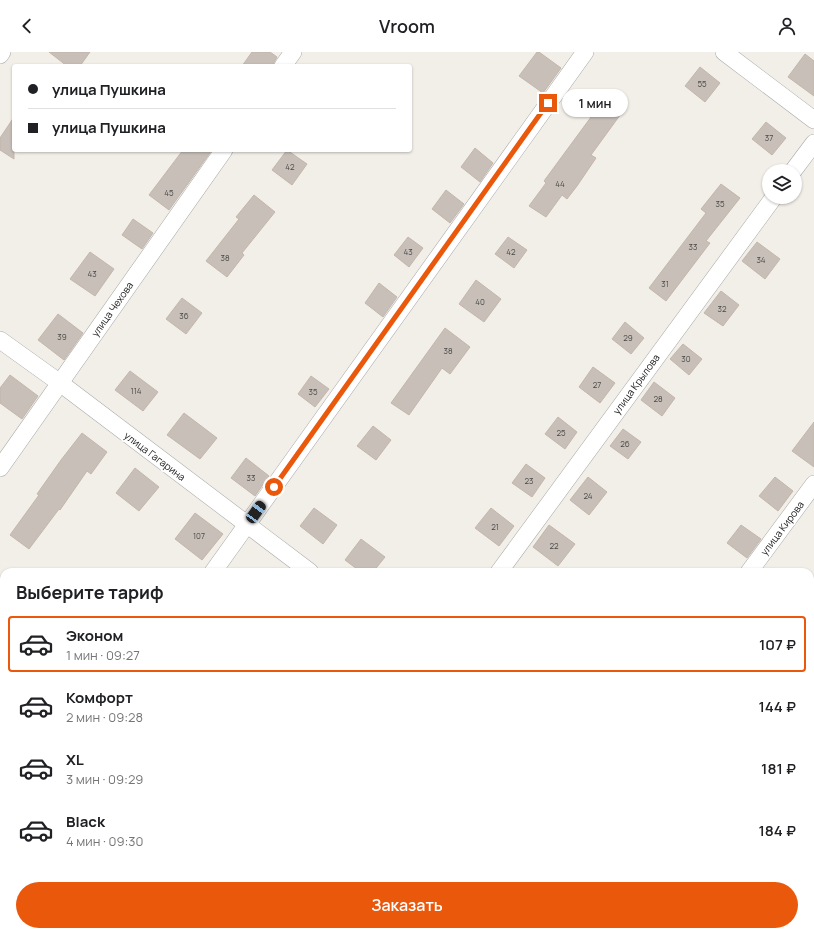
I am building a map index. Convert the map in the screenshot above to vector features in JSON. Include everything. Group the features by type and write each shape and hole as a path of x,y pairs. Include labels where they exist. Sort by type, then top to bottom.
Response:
{"street":[{"path":"284,64 293,52"},
{"path":"216,568 585,52"},
{"path":"724,52 814,120"},
{"path":"798,164 814,143"},
{"name":"улица Чехова","path":"0,468 223,152"},
{"name":"улица Крылова","path":"502,568 769,204"},
{"name":"улица Гагарина","path":"0,340 60,383 305,568"},
{"name":"улица Кирова","path":"752,568 814,484"}],"building":[{"path":"49,52 90,52 81,64 64,64"},
{"path":"252,52 270,52 277,57 273,64 243,64"},
{"path":"537,52 561,68 543,93 519,76"},
{"path":"805,54 814,61 814,96 788,77"},
{"path":"700,67 720,83 705,102 685,86"},
{"path":"605,98 623,111 591,155 596,158 577,186 567,199 562,195 546,217 529,206 546,183 544,181"},
{"path":"12,120 12,152 14,152 14,159 0,150 0,138"},
{"path":"766,122 786,138 772,155 752,139"},
{"path":"475,148 493,163 480,182 461,167"},
{"path":"181,152 211,152 169,210 149,195"},
{"path":"286,152 290,152 307,164 292,185 272,170"},
{"path":"721,184 740,198 706,241 710,243 666,301 649,288 706,213 701,209"},
{"path":"446,190 464,204 450,223 432,209"},
{"path":"254,195 275,212 242,253 244,255 227,277 206,261 239,219 236,217"},
{"path":"133,219 153,233 142,249 122,235"},
{"path":"408,237 423,248 409,267 394,255"},
{"path":"508,237 527,250 514,268 495,254"},
{"path":"757,242 780,259 765,279 742,261"},
{"path":"90,252 114,269 95,296 70,279"},
{"path":"476,280 501,299 484,322 459,304"},
{"path":"379,283 397,297 383,317 365,303"},
{"path":"721,291 739,305 723,326 704,313"},
{"path":"182,298 202,313 186,334 166,319"},
{"path":"58,314 83,333 64,360 38,340"},
{"path":"625,322 644,338 631,354 612,339"},
{"path":"445,328 470,347 450,374 442,368 409,415 391,403"},
{"path":"683,344 702,359 689,375 670,359"},
{"path":"593,367 615,383 600,403 579,387"},
{"path":"130,371 158,392 143,411 115,390"},
{"path":"10,375 38,396 22,419 0,403 0,388"},
{"path":"311,376 329,389 315,407 298,394"},
{"path":"654,382 675,398 662,416 641,400"},
{"path":"184,413 217,438 200,459 167,435"},
{"path":"558,417 577,432 565,449 545,434"},
{"path":"814,422 814,467 792,451"},
{"path":"373,426 391,440 376,460 357,446"},
{"path":"623,429 641,442 628,459 610,446"},
{"path":"82,433 107,452 91,474 87,471 60,510 59,509 29,549 10,535 39,495 37,494 61,460"},
{"path":"246,458 269,476 255,496 231,478"},
{"path":"526,464 545,478 532,497 512,483"},
{"path":"135,468 159,487 139,511 116,493"},
{"path":"588,477 607,492 589,515 570,500"},
{"path":"775,477 793,491 778,511 759,496"},
{"path":"314,508 337,525 323,544 300,526"},
{"path":"491,508 514,526 499,546 475,528"},
{"path":"195,513 223,534 202,560 175,539"},
{"path":"549,525 575,544 558,566 533,547"},
{"path":"741,525 761,539 747,558 727,543"},
{"path":"361,539 385,557 376,568 356,568 345,560"}],"route":[{"path":"274,487 548,103"}]}
